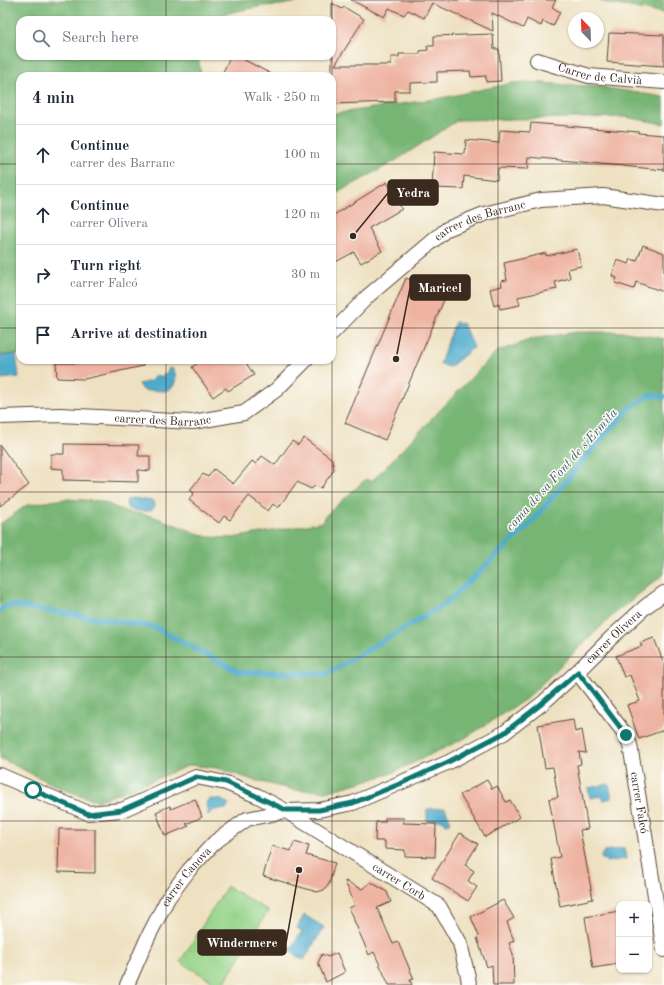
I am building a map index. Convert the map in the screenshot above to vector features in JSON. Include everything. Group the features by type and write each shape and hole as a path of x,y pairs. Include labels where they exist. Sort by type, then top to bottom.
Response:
{"street":[{"name":"Carrer de Calvià","path":"537,60 589,76 664,82"},
{"name":"carrer des Barranc","path":"336,329 368,296 447,229 484,214 541,200 603,196 664,205"},
{"name":"carrer des Barranc","path":"0,417 60,415 193,422 244,413 276,390 302,364"},
{"name":"carrer Olivera","path":"286,810 319,810 353,803 448,762 504,733 540,705 578,672 611,638 645,607 664,593"},
{"name":"carrer Falcó","path":"578,672 626,735 630,745 664,950"},
{"path":"0,775 88,814 122,810 196,777 226,782 286,810"},
{"name":"carrer Canova","path":"127,985 148,937 168,898 189,870 215,842 247,819 286,810"},
{"name":"carrer Corb","path":"286,810 439,906 460,943 469,985"}],"green space":[{"path":"0,0 310,0 281,5 262,6 213,16 16,16 16,60 199,60 200,72 16,72 16,354 0,355"},
{"path":"599,0 664,0 664,13 606,3"},
{"path":"528,82 600,87 664,97 664,124 625,117 458,120 395,161 336,194 336,113 442,98 512,83"},
{"path":"577,332 626,332 664,339 664,574 614,614 526,699 465,738 390,774 329,791 294,790 253,780 217,768 190,765 97,801 62,789 0,758 0,524 27,505 64,499 101,501 124,511 152,516 207,537 233,538 323,522 324,517 366,479 371,482 496,352 532,339"},
{"path":"227,886 268,911 223,985 219,985 180,962"}],"water":[{"path":"455,322 463,324 474,347 450,367 440,364"},
{"path":"16,354 16,364 17,364 19,377 2,379 0,356"},
{"path":"169,368 173,369 175,372 176,377 173,387 167,391 147,391 141,389 139,384 151,381 155,375 160,377 167,373"},
{"path":"132,498 153,501 155,506 153,509 147,511 128,509 126,504 127,500"},
{"path":"609,784 612,798 603,800 601,796 590,798 588,788"},
{"path":"210,799 222,800 229,804 226,809 213,810 208,815 206,803"},
{"path":"445,808 451,822 446,824 443,820 427,821 427,809"},
{"path":"624,848 626,859 606,862 606,860 602,859 601,855 605,851"},
{"path":"304,915 324,927 304,960 289,951 302,931 297,928"}],"building":[{"path":"351,0 556,0 552,7 560,12 553,26 543,21 541,26 527,19 523,28 492,13 493,31 432,3 424,18 408,10 404,15 389,8 384,17"},
{"path":"332,3 342,9 344,7 364,19 335,65 391,65 391,57 399,57 399,54 420,54 420,51 428,50 427,46 434,46 434,36 493,34 494,49 499,49 501,81 486,82 486,76 471,77 470,71 437,72 437,82 410,83 410,91 395,91 395,102 336,104 336,72 332,72 332,60 336,60 336,16 332,16"},
{"path":"609,33 664,35 664,66 607,62"},
{"path":"229,60 245,60 267,72 223,72"},
{"path":"531,123 664,135 664,170 529,157 528,169 498,168 497,180 464,176 463,189 432,188 434,152 465,154 466,140 499,143 500,130 530,132"},
{"path":"387,182 402,209 369,228 382,251 361,263 354,252 336,262 336,214"},
{"path":"643,245 664,253 664,292 636,282 634,289 615,283 617,278 612,276 617,260 629,264 631,259 637,261"},
{"path":"577,249 581,266 568,269 570,278 555,282 557,289 518,297 520,305 500,309 499,304 494,306 490,289 502,286 501,281 507,280 504,263 546,253 546,256"},
{"path":"406,278 446,295 385,440 345,423"},
{"path":"56,364 143,364 143,366 84,379 57,378"},
{"path":"196,364 247,364 254,375 228,391 226,388 213,397 192,367"},
{"path":"304,438 332,459 334,470 321,488 315,486 311,489 297,482 278,508 273,504 268,511 249,496 230,520 224,516 219,523 189,500 194,493 190,490 203,474 208,477 214,469 233,484 252,461 256,464 262,456 275,465 292,441 298,445"},
{"path":"64,444 139,445 138,456 150,456 150,471 138,470 138,482 63,480 63,469 51,468 51,454 64,454"},
{"path":"0,445 29,485 0,506"},
{"path":"654,638 664,664 664,730 639,739 627,705 640,701 630,675 624,677 616,656 642,646 640,643"},
{"path":"573,719 575,732 582,730 586,753 579,752 581,764 577,765 588,829 580,830 593,899 560,906 551,859 560,857 549,799 558,797 553,767 545,768 538,725"},
{"path":"487,780 492,789 497,786 506,802 510,800 520,817 485,837 460,795"},
{"path":"195,799 202,817 186,824 189,826 165,836 156,812 170,806 171,809"},
{"path":"385,818 404,818 403,823 436,824 435,857 405,856 405,850 385,849 385,841 375,841 376,822 385,822"},
{"path":"59,829 95,829 95,873 58,872"},
{"path":"460,833 478,844 465,865 474,871 468,881 477,887 468,901 432,878"},
{"path":"294,842 309,846 306,855 335,863 329,884 324,890 317,892 263,876 272,846 291,851"},
{"path":"345,881 362,889 371,882 387,892 391,902 377,908 393,944 398,942 414,979 410,980 412,985 389,985 374,952 369,955 349,908 355,905"},
{"path":"503,900 514,918 507,922 514,941 509,943 513,954 514,985 493,985 492,965 487,967 477,938 479,936 471,917"},
{"path":"616,912 616,964 593,968 585,917"},
{"path":"337,953 345,972 326,982 318,963 322,954 328,957"}],"waterway":[{"name":"coma de sa Font de s'Ermita","path":"0,610 10,605 154,627 239,672 327,674 445,604 531,523 600,440 630,408 650,395 664,397"}],"place":[{"name":"Yedra","path":"353,236"},
{"name":"Maricel","path":"396,359"},
{"name":"Windermere","path":"299,870"}],"route":[{"path":"33,790 88,814 122,810 196,777 226,782 286,810 319,810 353,803 448,762 504,733 540,705 578,672 626,735"}]}
